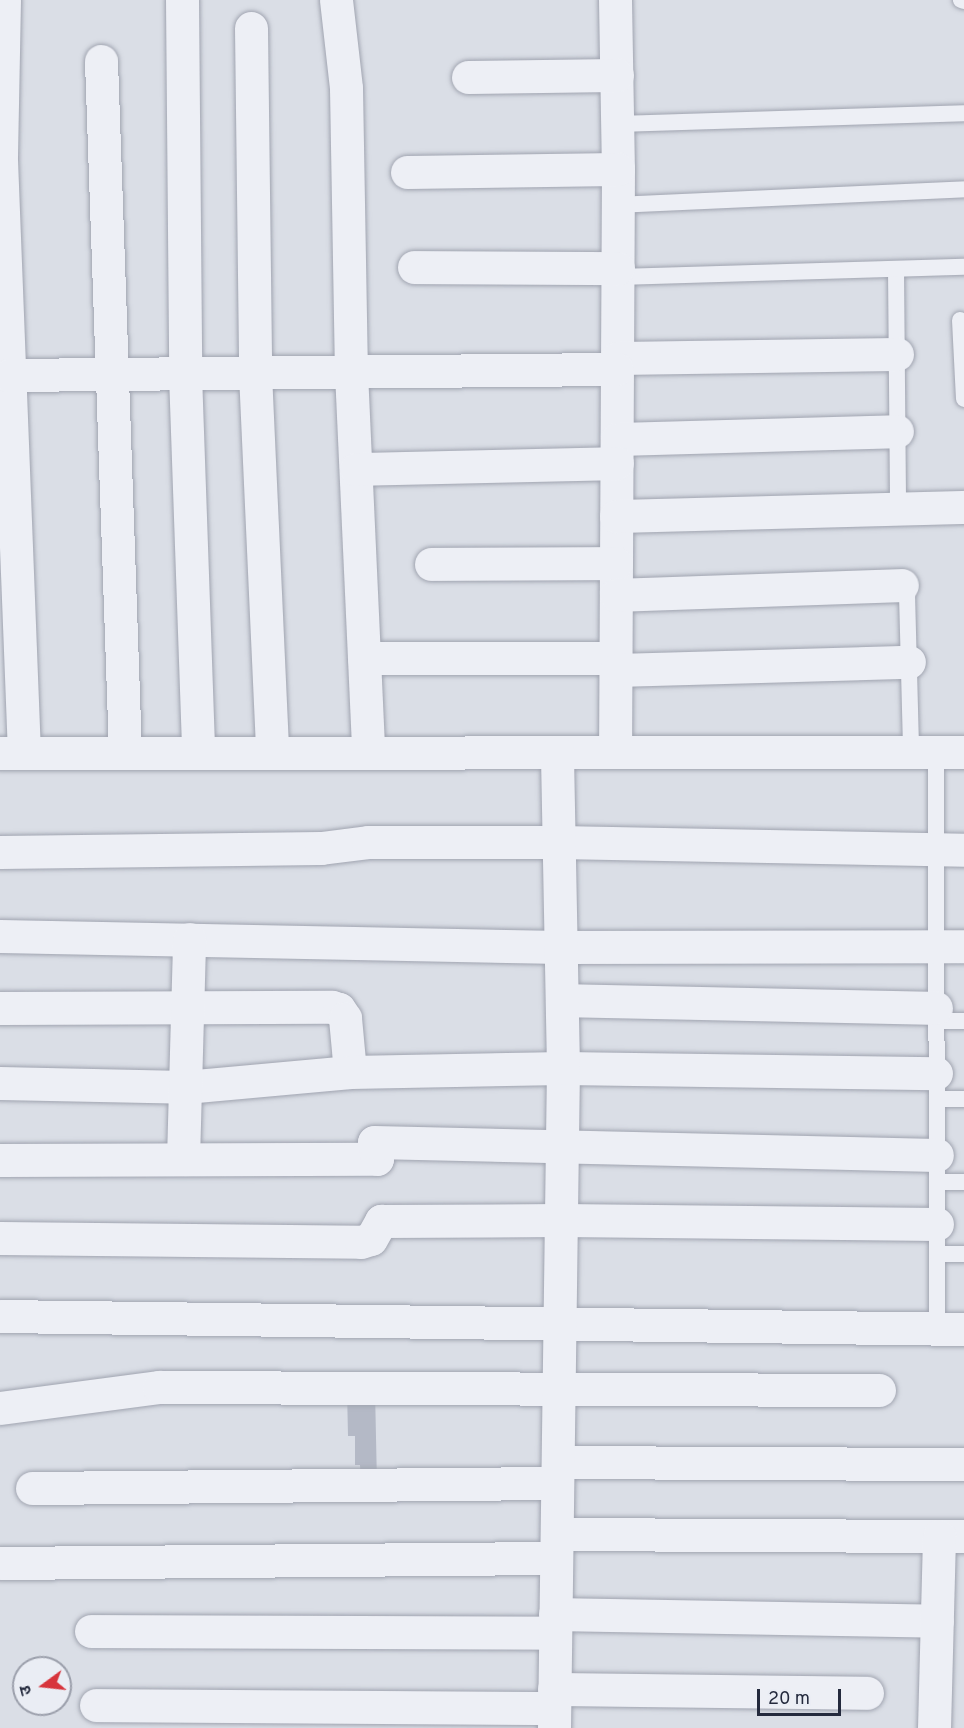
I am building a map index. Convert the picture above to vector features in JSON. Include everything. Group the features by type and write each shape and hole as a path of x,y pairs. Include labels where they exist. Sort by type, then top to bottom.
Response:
{"street":[{"path":"4,0 2,160 9,375 5,412 12,753 937,752"},
{"path":"182,0 185,374 198,753"},
{"path":"336,0 346,88 351,372 369,753"},
{"path":"615,0 618,124 615,752"},
{"path":"251,28 255,373 272,753"},
{"path":"100,61 124,753"},
{"path":"468,77 617,75"},
{"path":"407,172 618,169"},
{"path":"414,267 618,273"},
{"path":"9,375 351,372 897,354"},
{"path":"356,470 897,431"},
{"path":"616,516 964,507"},
{"path":"431,564 616,562"},
{"path":"616,595 902,585"},
{"path":"364,658 616,664 909,662"},
{"path":"554,1708 563,1068 557,752"},
{"path":"0,852 321,848 368,842 559,842 950,850"},
{"path":"0,936 561,947 950,946"},
{"path":"183,1159 189,939"},
{"path":"562,1000 946,1016"},
{"path":"0,1008 332,1007 339,1009 345,1018 350,1071"},
{"path":"0,1083 185,1087 350,1071 563,1068 937,1086"},
{"path":"0,1160 377,1159 375,1142 562,1146 937,1168"},
{"path":"0,1238 361,1242 372,1239 381,1221 561,1220 937,1239"},
{"path":"0,1316 951,1329"},
{"path":"0,1408 159,1387 879,1390"},
{"path":"32,1488 558,1472 964,1464"},
{"path":"0,1563 951,1536 937,1621 934,1728"},
{"path":"91,1631 937,1621"},
{"path":"96,1705 554,1708 867,1693"}],"lane":[{"path":"618,124 964,113"},
{"path":"618,205 964,189"},
{"path":"618,273 964,267"},
{"path":"896,269 898,508"},
{"path":"960,320 964,399"},
{"path":"902,585 907,594 909,662 937,752 950,850 950,946 946,1016 937,1086 937,1239 951,1329"},
{"path":"937,1086 964,1099"},
{"path":"937,1168 964,1182"},
{"path":"937,1239 964,1254"}],"building":[{"path":"347,1390 375,1390 377,1484 361,1484 360,1465 355,1465 355,1436 348,1436"}]}
